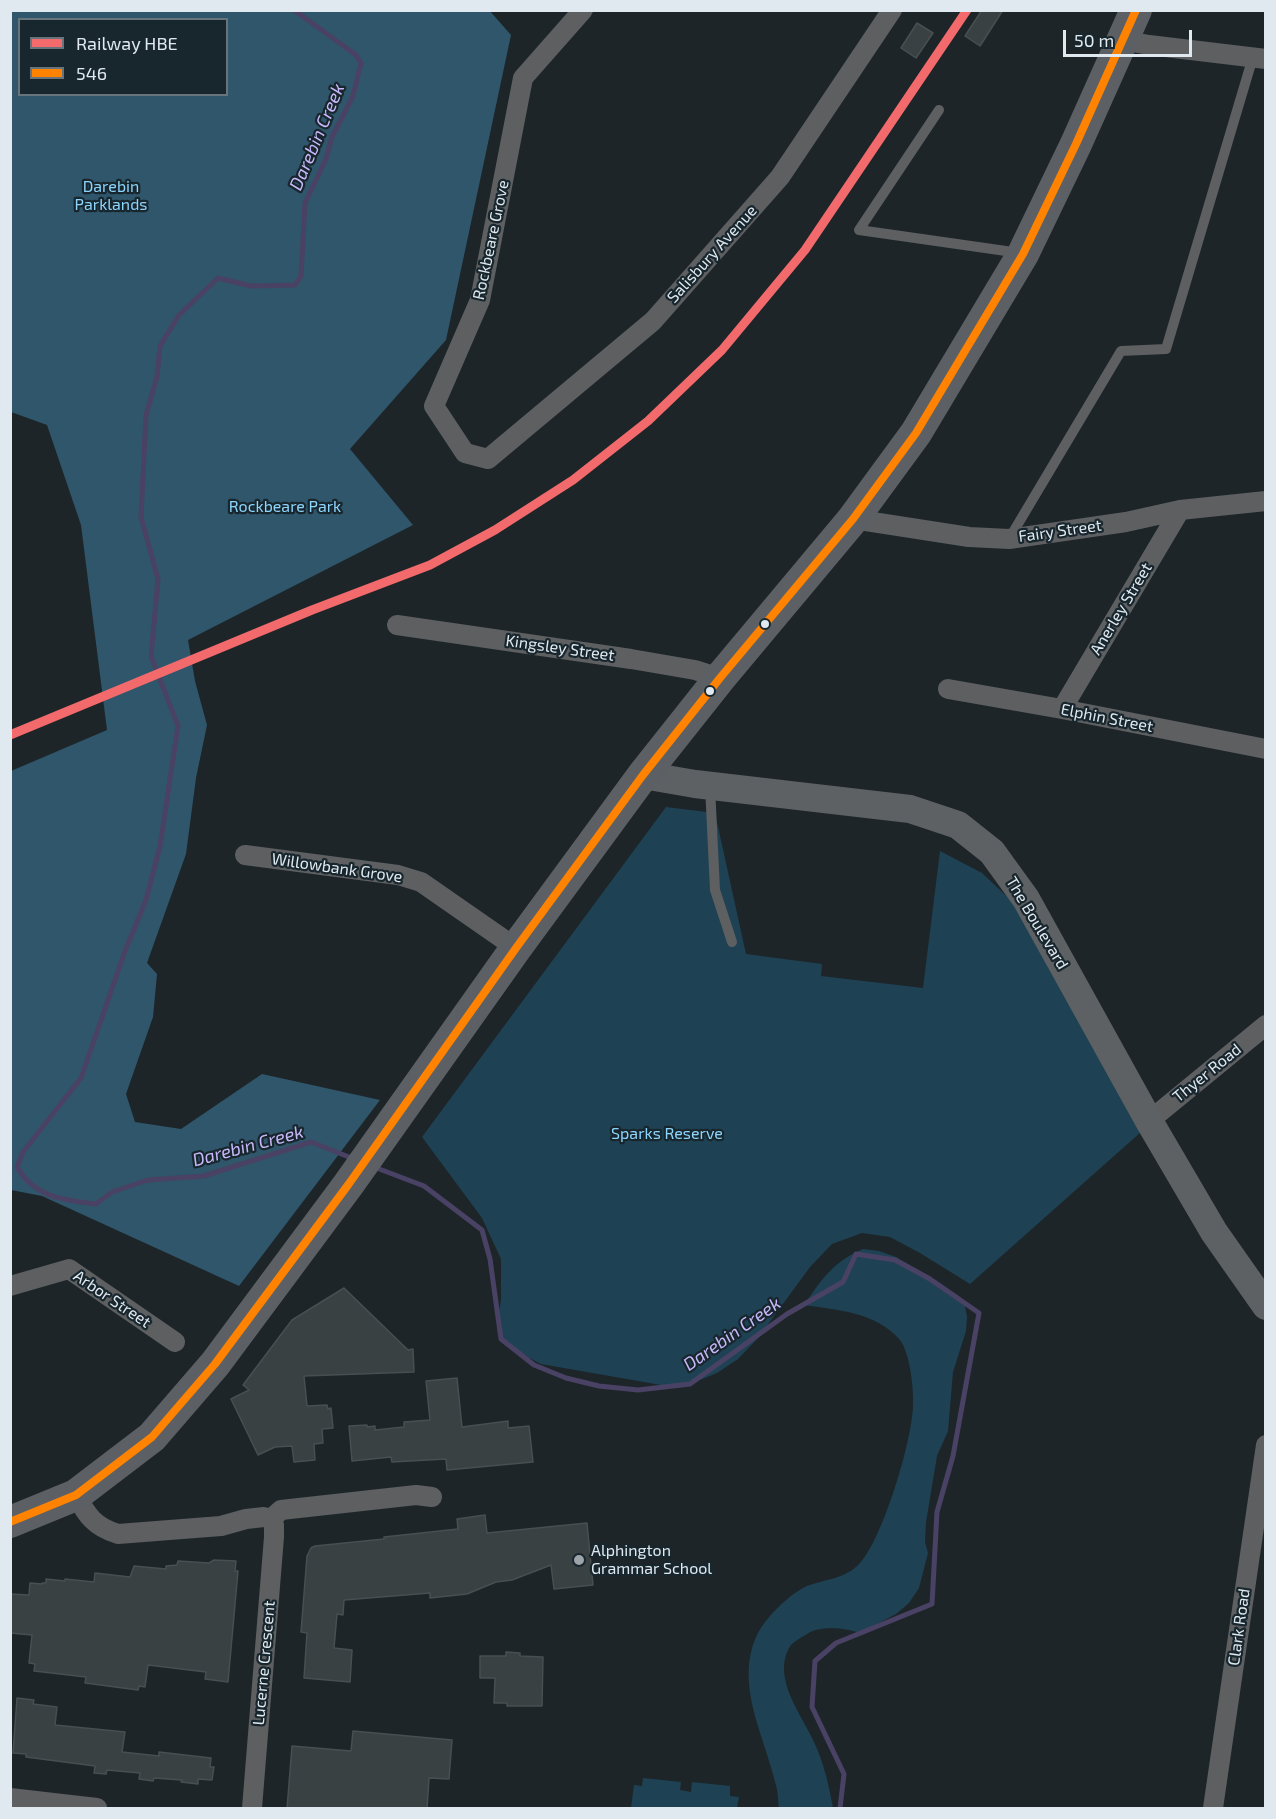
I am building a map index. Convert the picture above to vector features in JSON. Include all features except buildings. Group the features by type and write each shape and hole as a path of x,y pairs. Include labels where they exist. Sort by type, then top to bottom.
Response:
{"main road":[{"path":"10,1522 76,1495 152,1437 215,1364 407,1104 516,948 643,775 720,678 853,519 916,433 1023,254 1076,144 1136,10"}],"street":[{"name":"Rockbeare Grove","path":"488,459 465,453 434,406 480,300 523,78 583,10"},
{"name":"Salisbury Avenue","path":"488,459 653,321 780,177 892,10"},
{"path":"1122,40 1259,58"},
{"name":"Fairy Street","path":"853,519 969,537 1009,539 1126,522 1180,510 1266,501"},
{"name":"Anerley Street","path":"1062,709 1180,510"},
{"name":"Kingsley Street","path":"398,625 631,659 695,670 720,678"},
{"name":"Elphin Street","path":"948,689 1266,749"},
{"name":"The Boulevard","path":"643,775 710,786 910,810 958,825 992,852 1026,899 1149,1121 1214,1232 1266,1306"},
{"name":"Willowbank Grove","path":"245,855 398,875 421,882 516,948"},
{"name":"Thyer Road","path":"1149,1121 1266,1025"},
{"name":"Arbor Street","path":"10,1286 69,1269 175,1342"},
{"name":"Clark Road","path":"1213,1809 1266,1445"},
{"path":"76,1495 86,1514 104,1530 118,1534 221,1526 255,1518 271,1519 281,1510 416,1495 432,1497"},
{"name":"Lucerne Crescent","path":"252,1809 274,1537 274,1525 271,1519"},
{"path":"10,1798 97,1809"}],"lane":[{"path":"1009,539 1121,351 1166,349 1259,58"},
{"path":"939,110 859,230 1023,254"},
{"path":"710,786 715,890 732,942"}],"green space":[{"path":"11,10 489,10 511,35 446,340 350,449 413,525 188,640 195,681 207,725 196,778 186,854 147,963 157,974 153,1017 126,1094 135,1122 181,1129 262,1074 380,1100 239,1286 42,1196 11,1190 11,771 107,730 81,525 47,425 11,412"},
{"name":"Sparks Reserve","path":"666,807 715,813 746,954 822,964 821,976 923,988 940,851 982,873 1019,908 1141,1132 970,1284 890,1237 862,1233 832,1244 810,1267 758,1338 738,1359 717,1373 685,1386 661,1385 541,1364 512,1349 501,1337 497,1323 501,1300 501,1259 482,1218 422,1137"},
{"path":"863,1249 879,1251 896,1257 960,1297 967,1317 966,1331 953,1372 948,1431 937,1456 926,1522 925,1542 928,1553 919,1588 909,1603 896,1614 860,1633 833,1628 812,1631 790,1646 785,1660 786,1684 821,1758 833,1808 779,1808 776,1785 750,1692 750,1655 756,1637 771,1615 800,1590 842,1575 860,1563 869,1551 887,1512 908,1442 913,1399 912,1381 909,1362 900,1340 880,1323 868,1318 843,1311 804,1305 823,1279 836,1266"},
{"path":"643,1778 681,1782 680,1790 691,1792 692,1782 730,1786 730,1796 739,1797 737,1808 631,1808 634,1785 642,1786"}],"waterway":[{"name":"Darebin Creek","path":"294,10 356,55 361,63 353,96 332,137 326,159 305,203 301,276 295,285 251,286 218,278 179,315 160,346 157,377 146,415 141,517 158,579 151,656 178,726 160,846 146,900 125,951 81,1078 23,1152 17,1167 32,1185 51,1196 96,1204 112,1192 148,1180 204,1176 311,1142 354,1159"},
{"name":"Darebin Creek","path":"374,1167 424,1186 482,1230 490,1259 501,1339 534,1365 566,1378 599,1386 638,1390 690,1384 787,1314 843,1282 856,1254 895,1260 930,1279 979,1313 953,1456 937,1512 932,1604 836,1643 815,1661 812,1707 844,1774 840,1808"}],"rail line":[{"name":"HBE","path":"10,735 312,610 430,565 495,530 573,480 648,421 722,350 805,250 967,10"}],"transit line":[{"name":"546","path":"10,1522 76,1495 152,1437 215,1364 348,1185 516,948 643,775 720,678 853,519 916,433 1023,254 1076,144 1136,10"}],"place":[{"name":"Alphington Grammar School","path":"579,1560"}],"park label":[{"name":"Darebin Parklands","path":"111,196"},
{"name":"Rockbeare Park","path":"285,507"}]}
